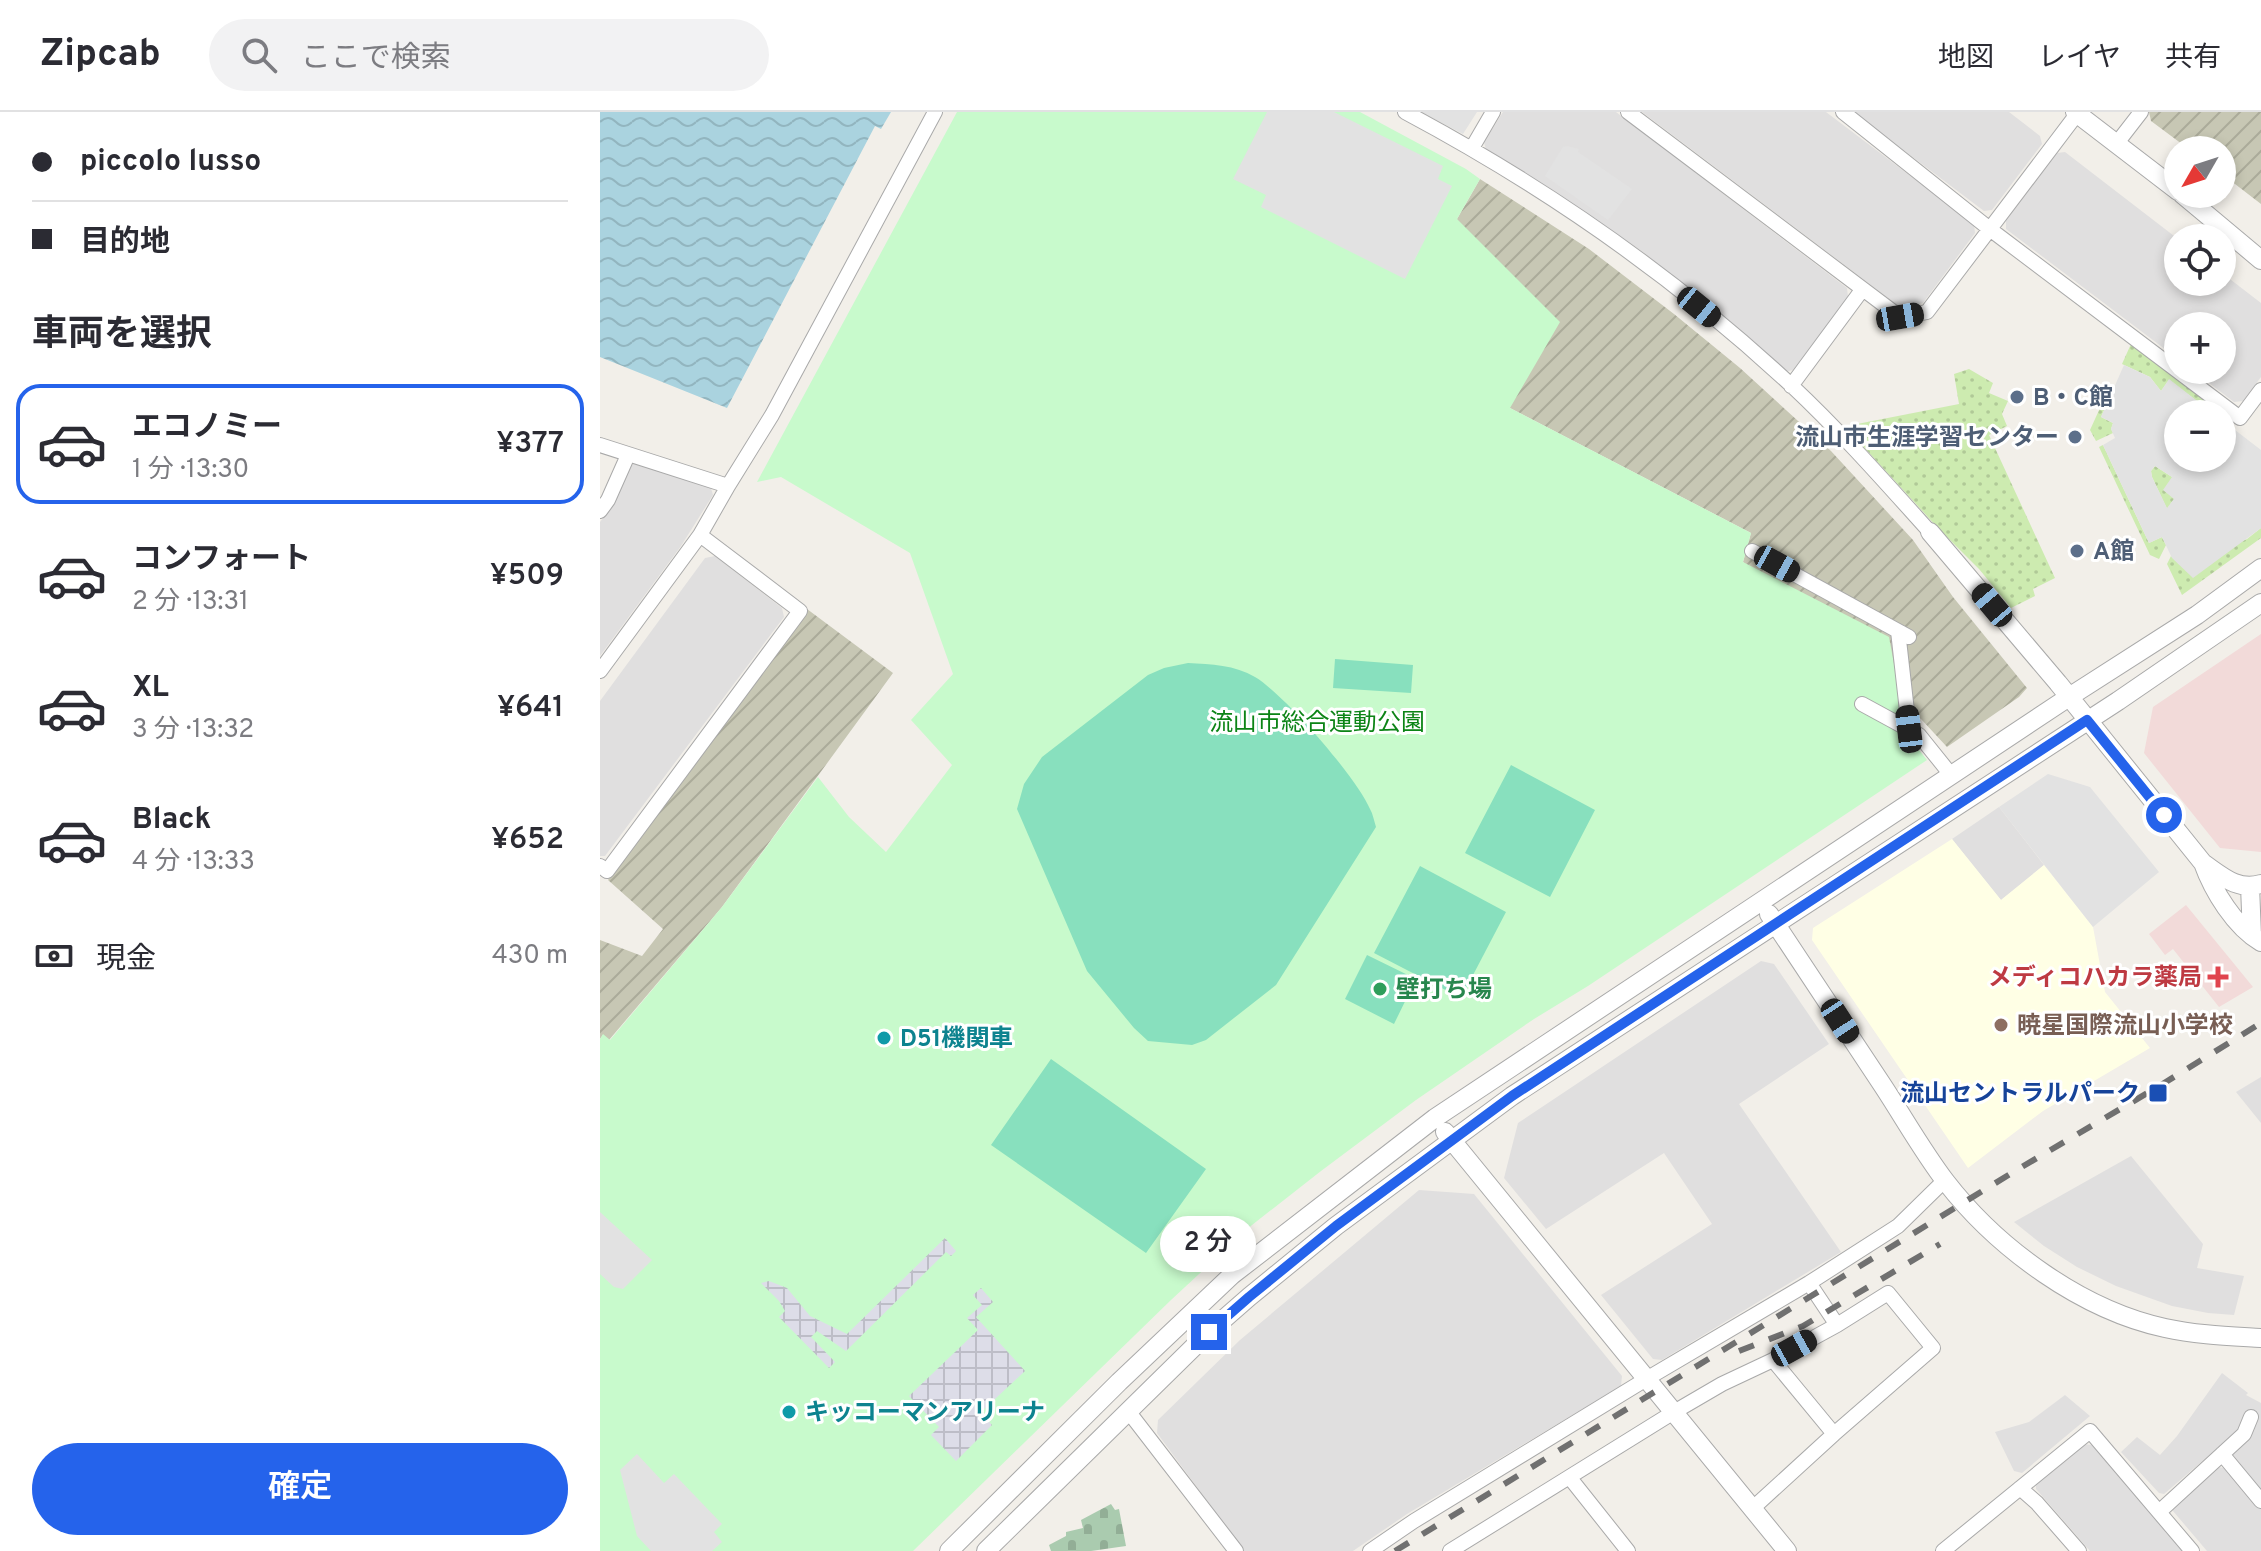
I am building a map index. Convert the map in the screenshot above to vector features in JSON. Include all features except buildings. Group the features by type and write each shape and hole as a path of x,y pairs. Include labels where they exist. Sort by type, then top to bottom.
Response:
{"street":[{"path":"600,671 700,535 779,402 935,112"},
{"path":"1405,112 1472,148 1560,203 1724,326 1791,386 1861,456 1930,532 2203,863 2235,884 2256,885 2256,939"},
{"path":"1472,148 1493,112"},
{"path":"1628,112 1900,317 1927,312 2076,113 2164,180"},
{"path":"1843,112 1991,230 2240,418 2261,390"},
{"path":"2117,143 2141,112"},
{"path":"2199,208 2261,260"},
{"path":"1791,386 1862,290"},
{"path":"600,445 728,486"},
{"path":"600,511 628,455"},
{"path":"600,866 607,871 800,611 700,535"},
{"path":"1752,551 1903,634 1909,729"},
{"path":"949,1551 1232,1275 1435,1118 2197,615 2261,568"},
{"path":"986,1551 1249,1297 1451,1139 2261,603"},
{"path":"1862,704 1919,735 1952,776"},
{"path":"2203,863 2211,886 2256,939"},
{"path":"1760,902 1945,1180 1991,1231 2018,1255 2070,1290 2126,1317 2205,1336 2261,1338"},
{"path":"1435,1118 1787,1551"},
{"path":"1370,1551 1414,1521 1898,1226 1945,1180"},
{"path":"1809,1283 1837,1325"},
{"path":"1450,1551 1674,1412 1837,1325 1888,1293 1933,1348 1753,1508"},
{"path":"1773,1360 1834,1434"},
{"path":"1128,1411 1236,1551"},
{"path":"2159,1512 2244,1434 2251,1417"},
{"path":"1943,1551 2090,1431 2192,1551"},
{"path":"2222,1454 2261,1501"},
{"path":"1570,1478 1623,1549"},
{"path":"2020,1488 2079,1551"}],"shaded area":[{"path":"1267,112 1334,112 1443,166 1438,179 1452,186 1405,279 1261,207 1266,195 1233,179"},
{"path":"1421,112 1477,112 1463,134"},
{"path":"1503,112 1616,112 1847,288 1848,297 1793,370 1785,372 1731,322 1643,252 1486,150 1484,142"},
{"path":"1642,112 1826,112 1974,224 1975,233 1923,303 1900,307"},
{"path":"1853,112 2009,112 2040,136 2042,144 1992,210 1984,211"},
{"path":"2149,112 2261,112 2261,204 2236,185 2236,136 2171,136 2151,121"},
{"path":"1563,147 1579,149 1578,152 1632,189 1608,220 1545,176"},
{"path":"2065,152 2164,228 2164,296 2236,296 2236,284 2261,303 2261,377 2243,401 2231,400 2210,384 2236,384 2236,312 2164,312 2164,348 2006,229 2006,220 2057,153"},
{"path":"1480,179 1589,249 1674,314 1740,368 1831,451 1913,540 1953,597 2027,688 2019,697 1947,747 1921,719 1902,707 1743,562 1751,533 1510,408 1457,219"},
{"path":"2124,365 2150,377 2161,391 2166,384 2175,384 2196,400 2164,400 2164,472 2155,466 2151,471 2167,508 2174,499 2163,490 2172,477 2164,472 2236,472 2236,431 2261,450 2261,528 2193,578 2172,558 2162,537 2149,543 2103,445 2115,438 2111,429 2113,423 2101,417"},
{"path":"637,462 711,488 713,495 681,546 600,656 600,522 629,466"},
{"path":"715,556 782,608 784,617 605,856 600,856 600,701 705,558"},
{"path":"807,609 893,673 722,907 609,1040 603,1035 600,1039 600,940 642,956 663,929 608,880"},
{"path":"2261,634 2261,852 2220,848 2144,753 2153,707"},
{"path":"2048,774 2090,787 2159,872 2093,927 1999,807"},
{"path":"1999,807 2044,865 2001,900 1952,839"},
{"name":"暁星国際流山小学校","path":"1952,839 2001,900 2044,865 2093,927 2105,992 2150,1048 2043,1111 1968,1168 1812,940 1813,928"},
{"path":"2186,905 2253,987 2219,1007 2173,949 2165,955 2149,934"},
{"path":"1761,961 1774,964 1829,1044 1739,1104 1841,1252 1662,1360 1653,1359 1601,1295 1712,1224 1664,1153 1546,1229 1504,1178 1518,1123"},
{"path":"2261,1077 2261,1123 2236,1092"},
{"path":"2131,1156 2203,1244 2197,1268 2244,1276 2234,1315 2172,1306 2116,1286 2077,1267 2014,1222"},
{"path":"1419,1190 1474,1194 1622,1376 1621,1386 1407,1514 1353,1551 1244,1551 1157,1433 1158,1420 1240,1340"},
{"path":"600,1212 652,1260 623,1289 614,1287 600,1274"},
{"path":"945,1238 956,1251 951,1256 946,1252 846,1351 817,1331 811,1337 835,1362 829,1368 779,1317 785,1311 761,1283 769,1281 787,1288 810,1316 847,1334"},
{"path":"981,1288 993,1302 976,1317 1025,1371 981,1412 992,1425 956,1461 931,1435 939,1427 909,1396 978,1330 967,1318 982,1305 973,1295"},
{"path":"2222,1373 2248,1393 2246,1395 2261,1403 2261,1489 2231,1455 2241,1428 2164,1494 2159,1493 2121,1452 2137,1437 2160,1455"},
{"path":"2065,1395 2090,1416 2022,1473 2014,1471 1995,1432 2029,1422"},
{"path":"2082,1444 2093,1445 2185,1551 2090,1551 2036,1489 2036,1483"},
{"path":"637,1454 664,1483 674,1474 722,1524 714,1532 722,1542 712,1551 651,1551 637,1536 620,1470"},
{"path":"2216,1467 2226,1468 2261,1509 2261,1551 2207,1551 2173,1511 2173,1505"}],"green space":[{"name":"流山市総合運動公園","path":"957,112 1360,112 1466,169 1480,179 1457,219 1560,322 1510,408 1751,533 1743,562 1889,637 1902,707 1893,717 1927,760 1534,1019 1416,1100 1321,1171 1252,1225 1171,1300 913,1551 600,1551 600,1039 603,1034 610,1040 722,907 818,777 849,817 886,852 952,765 911,720 953,674 910,553 781,477 757,482"},
{"path":"2131,344 2164,369 2166,384 2161,391 2150,377 2122,364"},
{"path":"1969,369 1993,383 1989,393 2008,401 2002,414 2007,426 1989,435 2055,578 2033,589 2035,596 2011,608 1979,569 1850,432 1852,425 1959,404 1954,374"},
{"path":"2111,384 2115,386 2101,417 2113,423 2113,433 2096,441 2090,430"},
{"path":"2174,384 2183,384 2204,400 2195,400"},
{"path":"2103,445 2149,543 2162,537 2166,545 2159,559 2150,555 2099,447"},
{"path":"2155,466 2172,477 2174,499 2167,509 2152,477 2151,471"},
{"path":"2261,528 2261,538 2182,595 2167,564 2171,556 2184,568 2247,539"},
{"path":"1335,659 1413,665 1411,693 1333,688"},
{"path":"1188,663 1239,670 1268,686 1336,758 1363,795 1376,827 1276,985 1206,1040 1192,1045 1148,1041 1087,971 1017,809 1024,784 1042,757 1148,675"},
{"path":"1511,765 1595,810 1550,897 1465,853"},
{"path":"1420,866 1506,912 1461,998 1374,953"},
{"name":"壁打ち場","path":"1367,955 1416,979 1394,1024 1345,999"},
{"path":"1051,1059 1206,1169 1146,1253 991,1145"},
{"path":"1111,1504 1115,1510 1119,1509 1126,1546 1091,1551 1051,1551 1049,1545 1066,1536 1066,1532 1083,1528 1081,1520"}],"water":[{"path":"600,112 891,112 881,129 875,126 727,408 600,357"}],"railway":[{"path":"1395,1551 2261,1023"},
{"path":"1739,1351 1803,1326 1940,1244"}],"place":[{"name":"B・C館","path":"2017,397"},
{"name":"流山市生涯学習センター","path":"2075,437"},
{"name":"A館","path":"2077,551"},
{"name":"メディコハカラ薬局","path":"2218,977"},
{"name":"壁打ち場","path":"1380,989"},
{"name":"暁星国際流山小学校","path":"2001,1025"},
{"name":"D51機関車","path":"884,1038"},
{"name":"流山セントラルパーク","path":"2158,1093"},
{"name":"キッコーマンアリーナ","path":"789,1412"}],"route":[{"path":"1209,1332 1336,1226 1512,1096 2087,720 2164,815"}]}
